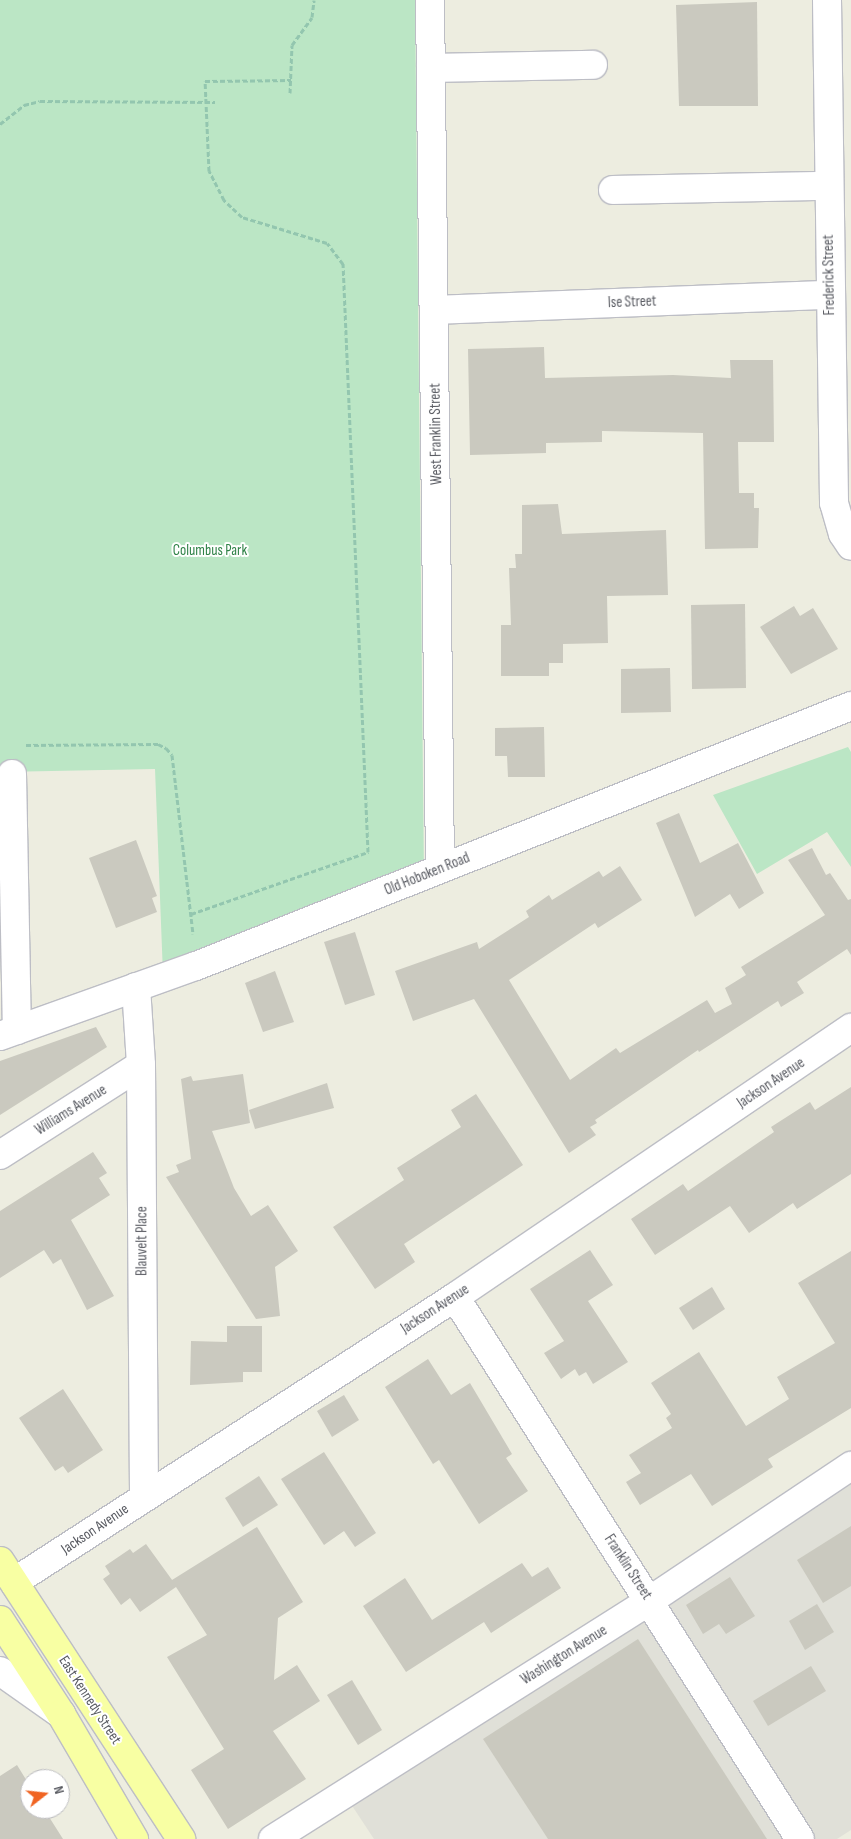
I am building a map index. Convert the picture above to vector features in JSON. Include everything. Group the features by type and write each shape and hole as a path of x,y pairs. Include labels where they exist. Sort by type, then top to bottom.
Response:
{"main road":[{"name":"East Kennedy Street","path":"7,1572 181,1839"},
{"path":"0,1620 61,1714 134,1839"}],"street":[{"name":"West Franklin Street","path":"430,0 440,868"},
{"name":"Frederick Street","path":"827,0 828,186 836,281 834,503 843,534 851,546"},
{"path":"431,68 593,65"},
{"path":"614,190 828,186"},
{"name":"Ise Street","path":"434,310 836,281"},
{"name":"Old Hoboken Road","path":"8,1033 196,966 851,706"},
{"path":"8,1033 12,774"},
{"name":"Blauvelt Place","path":"136,987 141,1065 144,1496"},
{"name":"Jackson Avenue","path":"7,1572 144,1496 455,1297 851,1028"},
{"name":"Williams Avenue","path":"0,1155 141,1065"},
{"name":"Franklin Street","path":"455,1297 800,1839"},
{"name":"Washington Avenue","path":"273,1839 650,1601 851,1466"},
{"path":"0,1671 61,1714"}],"path":[{"path":"290,94 292,45 312,17 314,0"},
{"path":"191,914 368,852 343,264 326,243 253,223 224,200 209,171 204,102 205,81 291,80"},
{"path":"0,124 24,105 40,101 215,102"},
{"path":"22,745 158,744 166,748 172,755 196,966"}],"shaded area":[{"path":"851,1463 851,1830 837,1839 374,1839 343,1792"}],"green space":[{"name":"Columbus Park","path":"0,0 415,0 424,877 163,975 155,769 0,772"},
{"path":"848,747 851,752 851,867 827,832 757,874 713,795"}],"building":[{"path":"757,2 758,106 679,106 676,5"},
{"path":"544,347 545,378 673,375 731,378 730,360 773,360 774,442 738,442 739,493 754,493 754,508 759,508 758,548 705,549 703,433 602,431 602,442 546,443 546,453 470,455 468,349"},
{"path":"558,504 562,534 666,530 668,595 607,596 608,643 563,644 563,663 549,663 549,676 501,676 501,625 511,625 509,568 516,568 515,554 522,554 522,505"},
{"path":"745,604 746,688 692,689 691,605"},
{"path":"794,606 800,616 813,608 838,649 791,674 760,627"},
{"path":"670,668 671,712 621,713 621,669"},
{"path":"544,727 545,777 508,777 507,756 495,756 495,728"},
{"path":"679,813 700,863 738,843 764,893 739,909 730,894 695,917 656,823"},
{"path":"136,840 157,896 152,898 157,912 116,928 89,858"},
{"path":"812,848 826,875 830,873 848,900 851,899 851,955 847,949 797,982 804,993 781,1007 778,1001 699,1052 698,1050 595,1120 597,1123 590,1127 596,1135 569,1153 474,999 413,1021 395,971 477,942 479,949 529,917 526,911 549,895 552,900 599,871 603,877 620,866 642,900 598,928 595,923 509,980 570,1080 616,1048 620,1053 707,1000 715,1013 732,1004 725,988 746,975 741,967 825,915 788,860"},
{"path":"355,932 375,995 345,1005 324,942"},
{"path":"275,971 294,1022 263,1032 245,983"},
{"path":"96,1027 107,1047 0,1115 0,1061"},
{"path":"243,1074 250,1123 212,1131 234,1188 251,1216 268,1205 298,1251 275,1267 280,1316 256,1319 166,1177 179,1172 176,1165 191,1159 181,1079 191,1076 193,1081"},
{"path":"327,1083 334,1108 255,1129 249,1110"},
{"path":"851,1087 851,1174 797,1209 793,1203 749,1233 730,1206 655,1255 631,1219 683,1184 688,1191 774,1132 771,1127 810,1102 815,1110"},
{"path":"476,1094 523,1165 404,1244 415,1262 375,1289 333,1227 404,1180 397,1168 461,1127 451,1110"},
{"path":"93,1152 107,1173 99,1178 110,1195 71,1220 114,1296 87,1310 61,1259 53,1264 44,1250 0,1278 0,1211"},
{"path":"590,1250 613,1285 588,1301 628,1362 593,1384 586,1372 579,1376 575,1369 561,1379 544,1353 564,1341 530,1289"},
{"path":"851,1251 851,1408 768,1459 773,1467 712,1506 691,1474 640,1505 626,1482 641,1473 629,1455 672,1428 666,1418 671,1414 651,1383 699,1352 746,1426 789,1399 777,1377 835,1343 798,1283"},
{"path":"712,1287 725,1309 693,1330 679,1308"},
{"path":"227,1326 262,1326 262,1372 243,1372 243,1382 190,1385 191,1341 227,1342"},
{"path":"428,1359 451,1395 470,1383 512,1454 506,1458 528,1491 479,1524 439,1460 433,1464 385,1387"},
{"path":"63,1389 103,1450 68,1473 63,1466 55,1471 19,1418"},
{"path":"344,1395 359,1420 332,1437 317,1411"},
{"path":"324,1452 376,1533 355,1547 344,1531 324,1545 281,1479"},
{"path":"259,1476 278,1505 243,1527 225,1498"},
{"path":"851,1526 851,1586 823,1603 797,1560"},
{"path":"257,1527 303,1602 278,1618 274,1680 297,1665 320,1701 273,1731 306,1779 228,1829 191,1770 224,1749 167,1657 207,1635 176,1587 140,1612 130,1598 121,1605 103,1579 110,1574 105,1566 130,1549 133,1553 146,1544 172,1580"},
{"path":"522,1563 532,1577 548,1567 561,1588 491,1633 484,1622 406,1672 363,1606 405,1578 432,1620"},
{"path":"730,1577 755,1616 726,1634 719,1624 703,1634 686,1605"},
{"path":"817,1604 834,1632 805,1650 789,1621"},
{"path":"638,1639 767,1839 548,1839 483,1739"},
{"path":"811,1666 826,1691 768,1726 753,1701"},
{"path":"352,1680 382,1730 358,1745 327,1695"},
{"path":"17,1765 20,1770 20,1819 50,1819 63,1839 0,1839 0,1776"}]}
